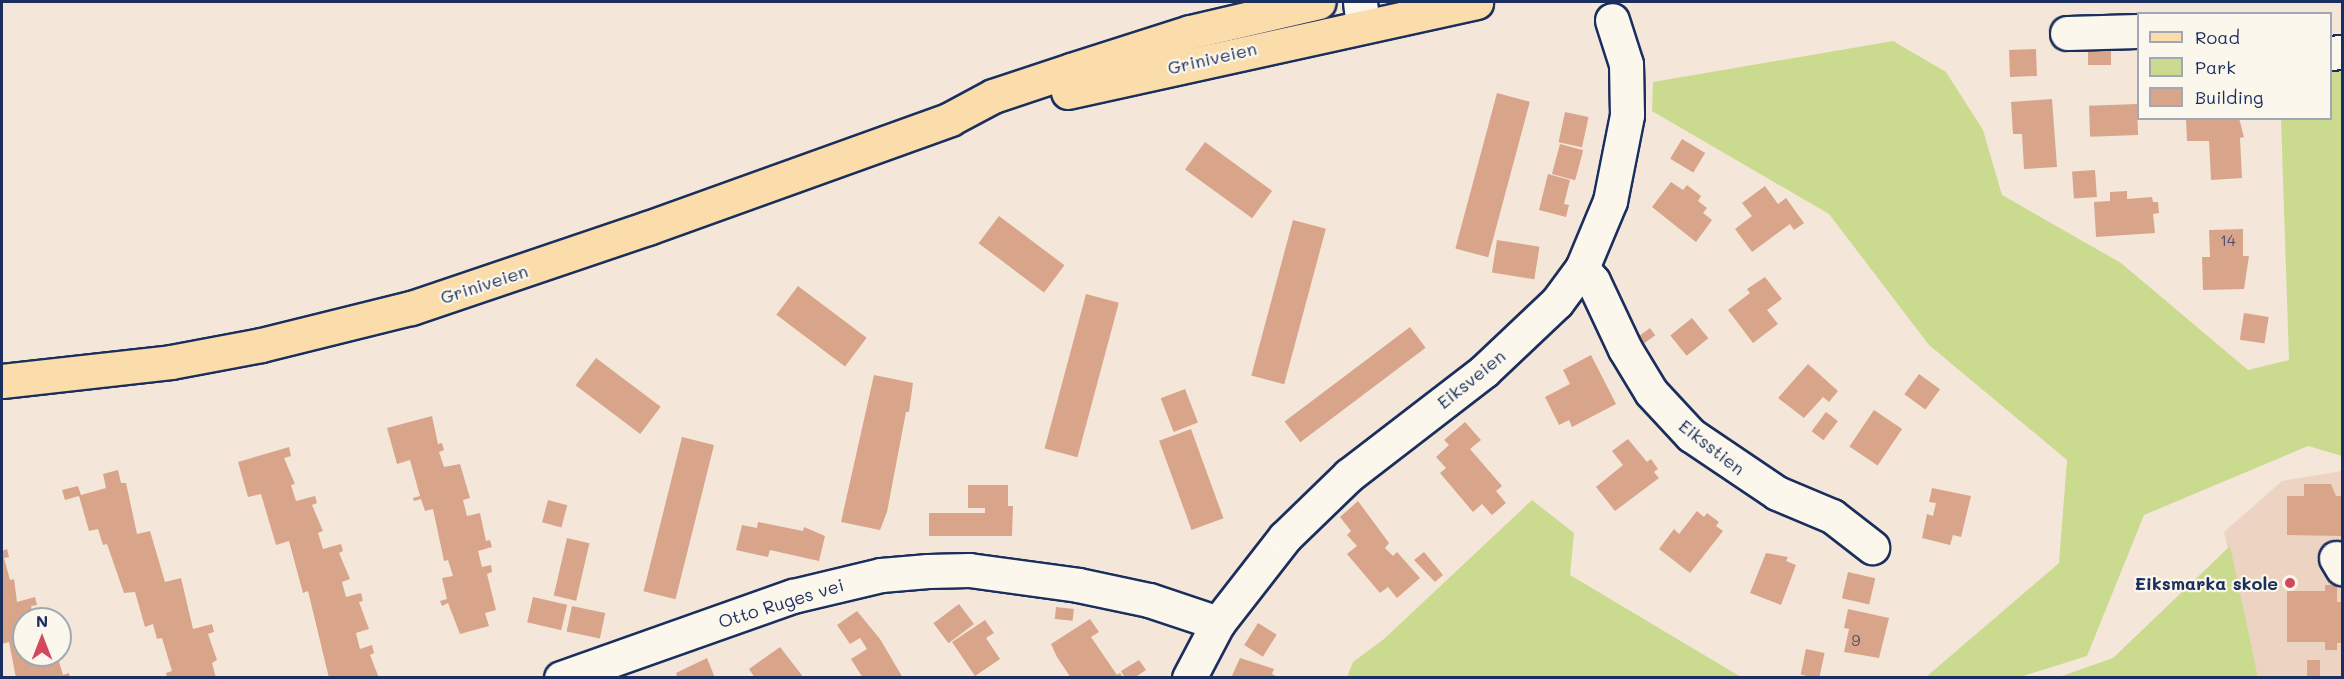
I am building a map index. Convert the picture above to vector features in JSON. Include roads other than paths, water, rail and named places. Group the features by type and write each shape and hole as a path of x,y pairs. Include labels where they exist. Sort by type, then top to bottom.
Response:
{"main road":[{"name":"Griniveien","path":"2,381 171,362 261,345 411,308 648,228 950,119 993,96 1190,32 1319,2"},
{"name":"Griniveien","path":"950,119 1002,111 1362,13 1476,2"}],"street":[{"name":"Eiksveien","path":"1190,678 1218,623 1252,575 1317,503 1395,437 1492,363 1557,302 1582,268 1610,201 1627,115 1626,64 1612,20"},
{"path":"2067,33 2137,31"},
{"name":"Eiksstien","path":"1582,268 1593,280 1625,349 1651,392 1691,435 1777,493 1832,516 1872,547"},
{"name":"Otto Ruges vei","path":"561,678 608,669 793,596 880,575 969,570 1078,585 1149,600 1218,623"}],"place":[{"name":"Eiksmarka skole","path":"2290,583"}]}
